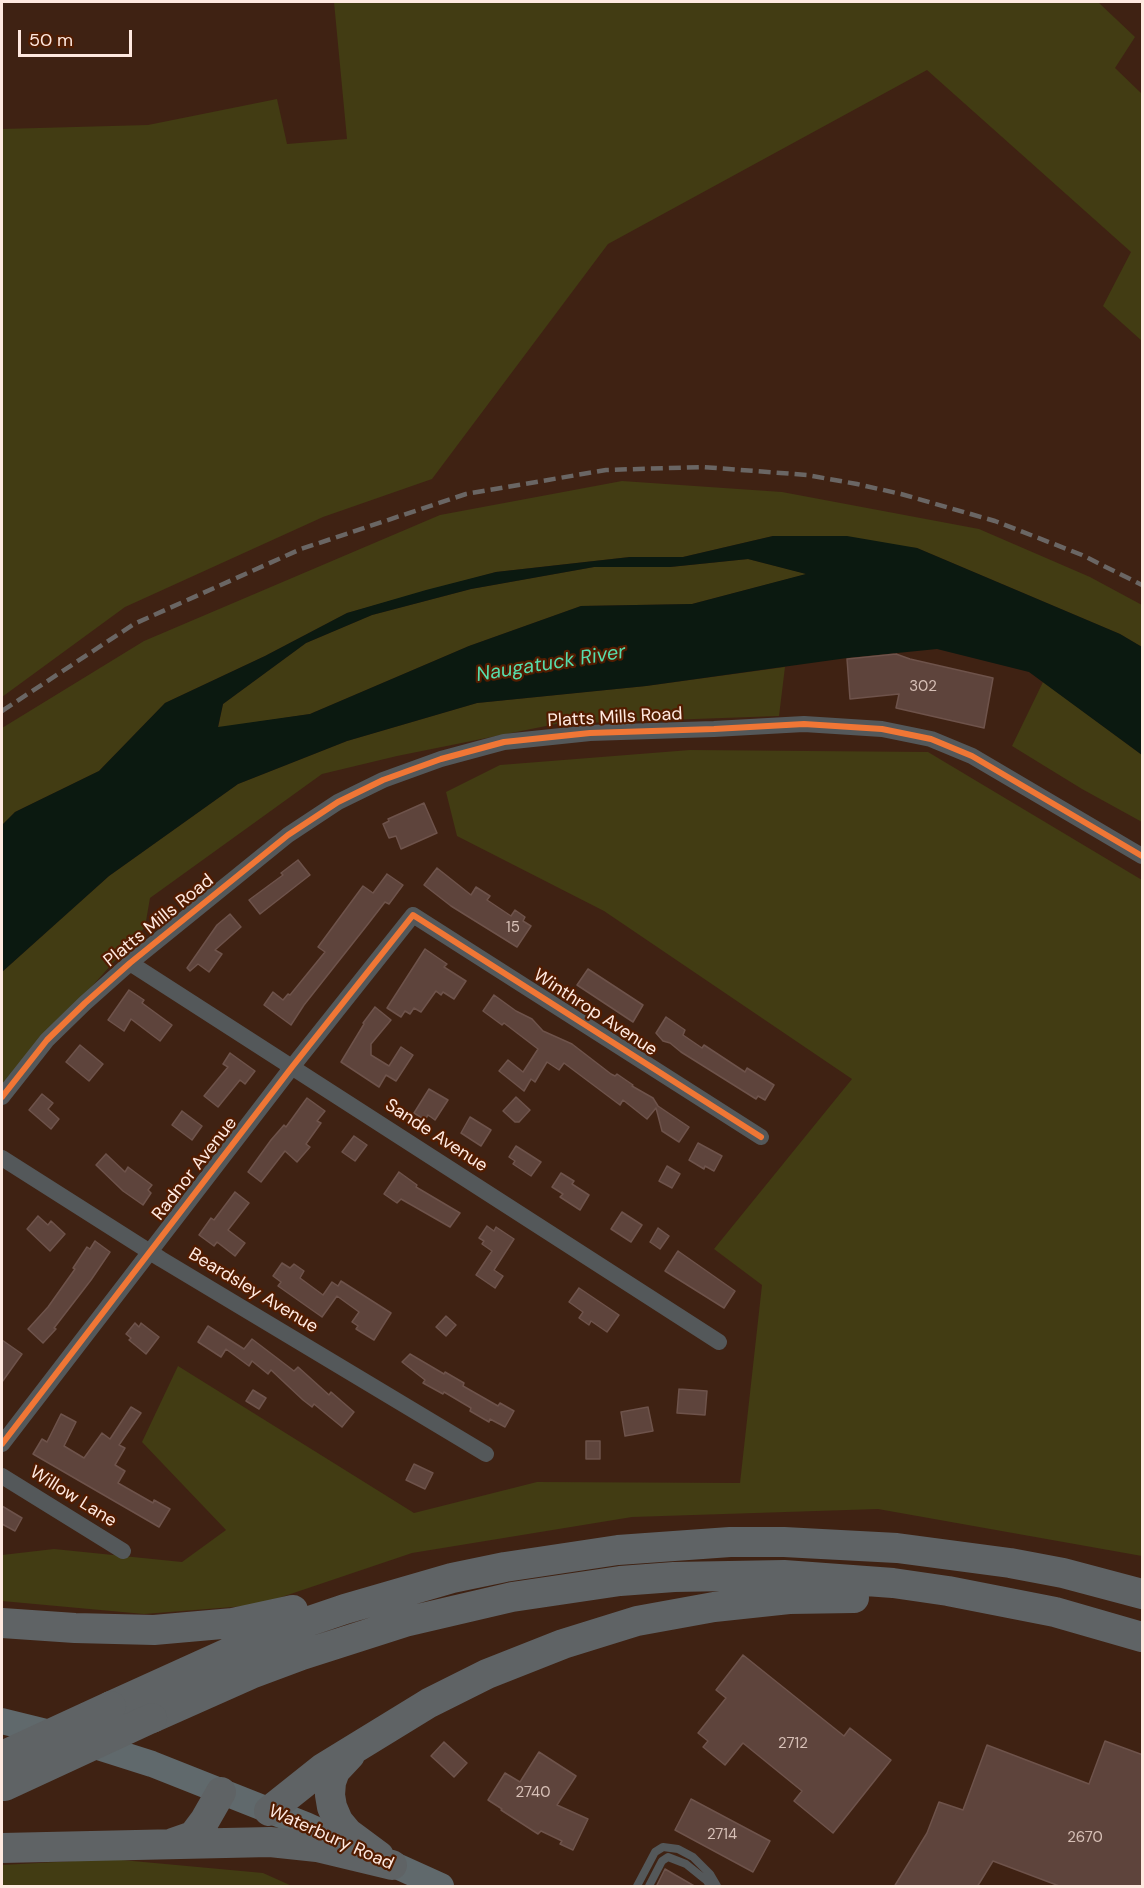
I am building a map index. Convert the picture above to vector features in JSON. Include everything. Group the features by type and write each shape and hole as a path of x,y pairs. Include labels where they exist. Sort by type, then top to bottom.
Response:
{"highway":[{"path":"2,1623 137,1630 233,1623 289,1611 406,1580 584,1554 676,1545 784,1542 897,1548 1010,1563 1063,1573 1143,1594"},
{"path":"2,1756 239,1648 292,1627 397,1593 505,1567"},
{"path":"3,1787 241,1679 302,1655 405,1622 566,1587 674,1576 784,1575 893,1583 948,1591 1055,1612 1143,1638"},
{"path":"269,1810 323,1768 429,1703 466,1684 563,1644 637,1621 744,1603 826,1597 890,1600 956,1607 1143,1638"},
{"path":"376,1735 343,1761 335,1771 330,1795 338,1821 348,1833 360,1844 392,1865"},
{"path":"170,1844 193,1836 221,1792"},
{"path":"2,1848 248,1842 292,1844 343,1852 392,1865"}],"main road":[{"name":"Waterbury Road","path":"2,1720 127,1755 269,1810 441,1887"},
{"name":"Waterbury Road","path":"2,1743 61,1754 221,1792"}],"street":[{"name":"Platts Mills Road","path":"2,1097 54,1034 130,963 288,836 360,790 416,768 504,742 559,735 804,724 856,726 906,733 931,739 972,756 1143,856"},
{"name":"Radnor Avenue","path":"2,1444 292,1067 413,915"},
{"name":"Winthrop Avenue","path":"413,915 761,1137"},
{"name":"Sande Avenue","path":"130,963 719,1342"},
{"name":"Beardsley Avenue","path":"2,1158 150,1252 486,1454"},
{"name":"Willow Lane","path":"2,1476 123,1551"}],"lane":[{"path":"637,1887 655,1852 663,1847 678,1849 693,1857 710,1874 717,1887"},
{"path":"649,1887 662,1861 668,1857 686,1864 707,1881 710,1887"}],"shaded area":[{"path":"334,2 1098,2 1135,37 1115,68 1142,94 1142,341 1103,306 1131,252 927,70 608,244 432,479 323,517 125,607 2,697 2,129 148,125 277,99 287,144 347,139"},
{"path":"622,481 782,492 979,529 1090,577 1142,605 1142,647 1120,634 917,548 773,536 683,557 630,557 496,572 347,613 265,656 165,703 99,771 15,812 2,825 2,728 144,641 440,515"},
{"path":"748,559 807,574 692,604 581,606 469,646 310,714 218,728 223,704 306,643 372,615 471,589 594,567 670,567"},
{"path":"785,667 779,716 556,724 397,756 322,774 150,898 145,927 2,1087 2,972 109,876 238,784 347,741 477,703 646,686"},
{"path":"1043,682 1142,755 1142,822 1012,746"},
{"path":"690,750 928,752 1142,880 1142,1556 878,1509 632,1517 412,1553 258,1605 144,1614 2,1601 2,1555 54,1549 182,1562 226,1530 142,1442 178,1366 414,1513 537,1482 740,1483 762,1285 714,1249 852,1079 604,911 457,836 446,792 500,765"},
{"path":"111,1859 263,1873 292,1886 2,1886 2,1865"}],"water":[{"name":"Naugatuck River","path":"773,536 847,536 917,548 1120,634 1142,647 1142,755 1029,672 937,649 847,658 646,686 477,703 347,741 238,784 109,876 2,972 2,825 15,812 99,771 165,703 265,656 347,613 426,590 496,572 630,557 683,557","holes":["748,559 806,574 692,604 581,606 469,646 310,714 218,727 223,704 306,643 372,615 471,589 594,567 670,567"]}],"building":[{"path":"896,654 993,678 984,728 896,708 899,694 850,699 847,659"},
{"path":"424,803 437,833 401,849 396,836 389,838 383,824 389,821 388,819"},
{"path":"298,860 310,875 260,914 249,900 283,875 281,873"},
{"path":"437,868 471,895 476,887 490,896 487,900 511,916 515,910 525,917 523,921 531,926 517,947 451,906 424,885"},
{"path":"387,874 403,885 389,904 385,902 304,1005 291,1025 264,1005 273,992 283,1000 288,994 290,995 325,952 318,947 363,886 373,893"},
{"path":"230,914 241,927 215,950 222,954 209,972 198,964 190,971 187,968 217,925"},
{"path":"425,949 447,964 444,967 466,981 454,999 443,992 441,995 436,991 421,1012 414,1008 410,1014 405,1011 401,1017 387,1008"},
{"path":"588,969 643,1005 633,1022 577,985"},
{"path":"129,990 144,1000 142,1003 172,1025 160,1041 131,1019 124,1031 108,1020"},
{"path":"494,995 532,1019 543,1031 572,1044 611,1074 615,1076 617,1074 653,1098 658,1106 689,1127 679,1142 662,1131 656,1108 647,1119 623,1100 620,1105 564,1063 559,1070 547,1062 535,1082 531,1079 524,1091 499,1071 508,1060 523,1072 538,1049 504,1023 502,1025 483,1011"},
{"path":"375,1007 391,1020 371,1044 371,1055 389,1066 401,1047 413,1055 396,1081 386,1075 379,1087 341,1062"},
{"path":"666,1017 685,1030 683,1035 702,1048 704,1045 745,1072 747,1068 774,1085 765,1100 758,1096 756,1099 670,1043 663,1041 656,1033"},
{"path":"80,1045 103,1064 89,1081 66,1062"},
{"path":"230,1053 255,1071 245,1084 240,1080 218,1107 204,1096 228,1067 223,1064"},
{"path":"429,1089 448,1100 435,1120 428,1115 425,1120 414,1113"},
{"path":"42,1094 53,1103 48,1109 59,1119 51,1129 29,1110"},
{"path":"516,1097 530,1110 519,1122 515,1122 503,1111"},
{"path":"307,1098 325,1111 317,1121 321,1123 306,1144 310,1147 297,1162 285,1151 261,1182 248,1172 271,1140 284,1125 286,1127"},
{"path":"182,1111 202,1126 192,1140 172,1125"},
{"path":"470,1117 491,1130 481,1146 461,1133"},
{"path":"354,1136 367,1145 355,1161 342,1152"},
{"path":"698,1143 722,1156 714,1171 705,1166 704,1169 689,1160"},
{"path":"516,1146 541,1162 531,1176 513,1164 515,1161 509,1157"},
{"path":"106,1154 125,1172 128,1167 152,1185 148,1190 151,1193 143,1205 123,1191 96,1165"},
{"path":"667,1166 680,1174 672,1188 659,1181"},
{"path":"399,1172 417,1185 416,1187 460,1213 450,1227 401,1199 397,1203 384,1194"},
{"path":"561,1173 574,1181 572,1184 589,1195 580,1210 560,1197 563,1194 552,1187"},
{"path":"235,1192 249,1203 228,1230 245,1243 235,1256 217,1242 214,1246 199,1235 211,1218 214,1220"},
{"path":"622,1212 642,1225 631,1242 611,1229"},
{"path":"38,1216 48,1225 51,1221 65,1234 50,1251 27,1229"},
{"path":"487,1226 494,1231 496,1227 514,1239 494,1270 503,1276 495,1288 476,1275 492,1251 482,1244 484,1241 479,1238"},
{"path":"658,1228 669,1236 660,1249 650,1242"},
{"path":"95,1241 110,1252 54,1328 56,1329 43,1343 28,1329 48,1307 75,1269 73,1268 87,1247 90,1249"},
{"path":"678,1251 735,1291 724,1308 665,1271"},
{"path":"282,1263 290,1268 294,1264 304,1271 300,1278 323,1295 332,1282 338,1286 341,1281 391,1313 374,1340 356,1329 358,1326 352,1322 359,1312 337,1296 322,1317 278,1286 281,1282 273,1276"},
{"path":"579,1288 619,1315 607,1332 591,1321 589,1325 579,1318 583,1312 569,1302"},
{"path":"446,1316 456,1325 446,1336 436,1327"},
{"path":"135,1323 139,1327 141,1323 159,1337 146,1354 129,1340 131,1338 126,1334"},
{"path":"208,1326 244,1349 252,1339 294,1371 298,1367 329,1395 331,1392 354,1412 342,1427 314,1404 312,1407 303,1400 271,1370 268,1374 252,1361 249,1366 226,1349 221,1357 198,1342"},
{"path":"2,1340 22,1354 2,1382"},
{"path":"410,1354 464,1383 463,1386 498,1406 500,1403 514,1411 505,1427 490,1419 489,1422 444,1392 443,1394 423,1383 425,1380 402,1362"},
{"path":"679,1389 707,1391 705,1415 677,1413"},
{"path":"253,1390 266,1398 259,1409 246,1401"},
{"path":"131,1407 141,1413 119,1445 125,1448 115,1465 125,1471 118,1483 153,1503 154,1500 170,1509 159,1527 33,1454 42,1439 47,1442 61,1414 76,1422 64,1446 84,1458 102,1433 110,1439"},
{"path":"648,1407 653,1431 625,1436 621,1412"},
{"path":"586,1441 600,1441 600,1459 586,1459"},
{"path":"414,1464 433,1473 425,1489 406,1480"},
{"path":"2,1506 22,1518 15,1531 2,1524"},
{"path":"743,1655 844,1736 850,1728 891,1760 833,1833 794,1801 802,1791 743,1743 725,1765 703,1747 708,1741 698,1733 726,1698 716,1690"},
{"path":"1105,1741 1143,1755 1143,1887 1062,1887 993,1861 977,1887 894,1887 927,1833 939,1802 963,1810 987,1745 1089,1784"},
{"path":"444,1742 467,1763 454,1777 431,1756"},
{"path":"539,1752 576,1776 557,1805 588,1819 573,1850 560,1844 562,1841 541,1831 538,1834 488,1800 505,1773 520,1782"},
{"path":"691,1799 770,1841 753,1872 675,1830"},
{"path":"665,1869 696,1887 656,1887"}],"railway":[{"path":"2,711 134,624 301,549 466,494 606,470 703,467 807,475 857,484 995,521 1082,555 1142,585"}],"cycle path":[{"path":"2,1097 47,1040 85,1003 130,963 288,835 338,802 383,780 441,759 504,742 590,733 804,724 882,729 931,739 972,756 1142,856"},
{"path":"2,1444 292,1067 413,915 761,1137"}]}
